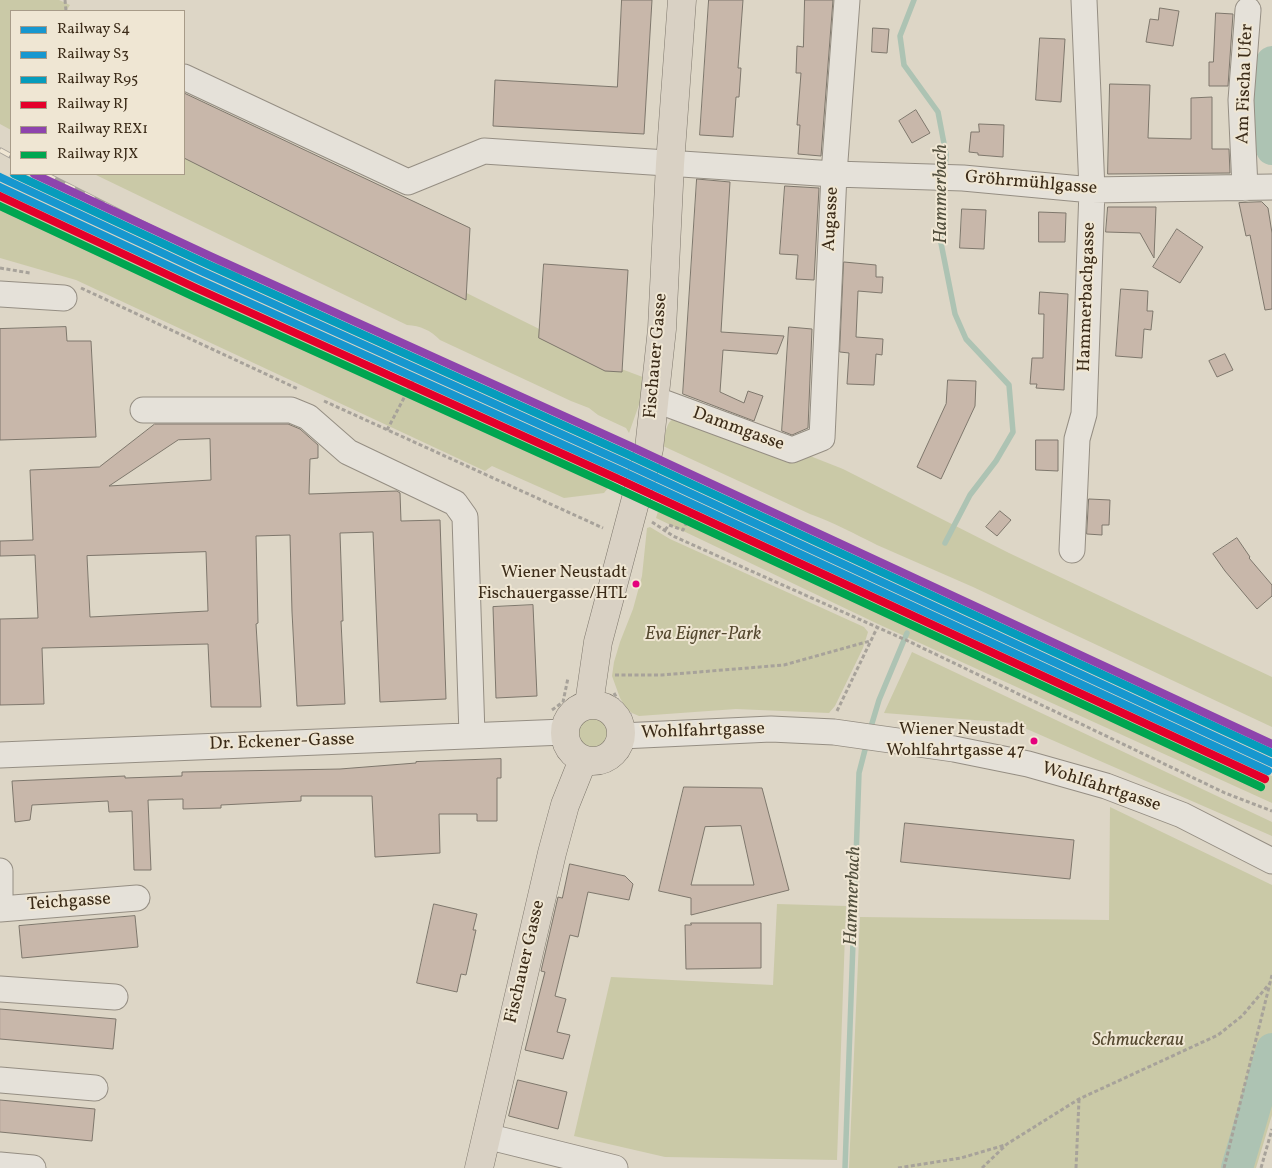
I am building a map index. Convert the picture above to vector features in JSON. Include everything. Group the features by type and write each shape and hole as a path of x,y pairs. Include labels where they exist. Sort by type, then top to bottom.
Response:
{"main road":[{"name":"Fischauer Gasse","path":"589,704 598,642 649,449 662,329 670,164 682,0"},
{"path":"589,704 602,706 608,710 616,717 620,726 630,736 607,757 600,760 584,760 570,750 564,732 571,715 589,704"},
{"name":"Fischauer Gasse","path":"479,1168 552,853 566,805 584,760"}],"street":[{"name":"Augasse","path":"822,438 834,174 847,0"},
{"name":"Hammerbachgasse","path":"1072,550 1077,439 1084,414 1092,190 1084,0"},
{"name":"Am Fischa Ufer","path":"1245,188 1242,100 1248,10"},
{"name":"Gröhrmühlgasse","path":"185,77 408,182 484,151 834,174 963,178 1092,190 1271,189"},
{"path":"0,294 64,298"},
{"name":"Dammgasse","path":"654,399 792,450 822,438"},
{"path":"143,410 291,410 308,417 348,452 455,503 465,517 472,736"},
{"name":"Wohlfahrtgasse","path":"630,736 770,729 854,734 954,749 1028,764 1106,786 1182,815 1272,861"},
{"name":"Dr. Eckener-Gasse","path":"0,755 564,732"},
{"path":"0,738 30,753"},
{"name":"Teichgasse","path":"0,871 0,895"},
{"name":"Teichgasse","path":"0,908 137,898"},
{"path":"0,989 115,997"},
{"path":"0,1080 95,1088"},
{"path":"486,1136 615,1168"},
{"path":"0,1165 33,1168"}],"path":[{"path":"387,430 414,379"},
{"path":"665,530 669,525 683,530 694,509"},
{"path":"647,519 673,536 908,641 1225,793 1272,811"},
{"path":"854,734 834,716 877,628"},
{"path":"609,675 662,675 784,665 870,641"},
{"path":"613,689 614,696 621,706 632,716 639,717 630,736"},
{"path":"1224,1168 1272,975"},
{"path":"982,1168 1007,1144 1078,1099 1218,1035 1242,1016 1270,983"},
{"path":"1076,1168 1078,1099"},
{"path":"1261,1168 1272,1130"},
{"path":"898,1168 961,1158 1007,1144"}],"green space":[{"path":"0,0 59,0 70,5 67,10 10,10 10,129 0,124"},
{"path":"185,153 616,367 648,379 629,433 626,428 598,415 589,408 440,340 425,329 407,325 96,175 185,175"},
{"path":"0,185 357,354 362,360 374,363 398,376 414,379 609,470 621,472 604,493 564,498 492,466 485,471 76,280 0,258"},
{"path":"696,411 843,469 1009,553 1272,677 1272,727 973,587 877,545 836,524 810,514 663,446 668,424 675,418"},
{"path":"663,495 1272,776 1272,803 878,624 656,518"},
{"name":"Eva Eigner-Park","path":"650,527 670,539 864,627 868,632 863,648 835,706 829,713 736,709 639,716 626,708 612,676 620,642 633,609 642,576 647,528"},
{"path":"912,652 1272,822 1272,836 1013,723 884,713"},
{"path":"591,714 598,715 603,719 607,724 607,738 603,743 598,747 591,748 584,747 579,743 575,738 574,731 575,724 579,719 584,715"},
{"name":"Schmuckerau","path":"1110,807 1272,885 1272,1115 1256,1168 849,1168 860,917 1109,920"},
{"path":"777,904 846,906 837,1160 665,1157 574,1136 611,977 773,985"}],"building":[{"path":"622,0 652,0 644,134 493,126 495,80 617,87"},
{"path":"709,0 743,0 738,68 741,68 739,97 736,97 733,137 700,135"},
{"path":"805,0 833,0 821,156 798,154 800,125 797,125 801,73 796,73 797,46 803,47"},
{"path":"1160,8 1179,11 1173,46 1146,42 1150,19 1158,20"},
{"path":"1216,13 1233,14 1228,86 1209,86 1209,62 1213,62"},
{"path":"873,28 889,29 887,53 872,52"},
{"path":"1040,38 1065,39 1061,102 1036,100"},
{"path":"1110,84 1150,85 1148,138 1191,139 1191,98 1212,97 1212,149 1229,149 1230,173 1108,174"},
{"path":"185,93 470,228 466,300 185,159"},
{"path":"916,110 930,133 912,143 899,121"},
{"path":"979,124 1004,125 1003,157 978,155 978,153 969,152 971,132 979,132"},
{"path":"697,179 730,182 721,332 784,336 777,354 723,350 720,392 744,403 748,391 763,396 754,421 683,394"},
{"path":"785,186 819,188 814,280 796,279 798,255 780,254"},
{"path":"1262,202 1268,208 1272,233 1272,309 1265,310 1250,235 1246,236 1239,203"},
{"path":"1108,207 1156,207 1154,258 1140,233 1106,232"},
{"path":"962,209 986,210 984,249 960,248"},
{"path":"1039,212 1066,213 1065,242 1039,242"},
{"path":"1177,229 1203,247 1180,283 1153,267"},
{"path":"844,262 876,265 876,277 883,277 882,293 858,291 856,337 883,339 882,355 876,354 874,385 847,384 849,353 840,352"},
{"path":"544,264 628,270 622,372 605,371 539,338"},
{"path":"1121,289 1148,291 1147,311 1153,311 1151,330 1144,329 1142,358 1116,356"},
{"path":"1040,292 1068,294 1064,390 1036,388 1037,384 1030,384 1032,358 1043,358 1044,314 1039,314"},
{"path":"66,327 67,341 91,341 96,437 0,440 0,329"},
{"path":"789,327 812,329 808,428 792,435 782,431"},
{"path":"1225,354 1233,370 1217,377 1209,361"},
{"path":"948,380 976,381 975,406 941,479 917,467 946,404"},
{"path":"155,424 288,424 300,429 318,445 318,458 310,459 309,494 397,491 400,493 401,521 440,520 446,699 380,702 373,532 340,533 343,621 341,621 345,704 297,706 290,535 256,536 258,623 256,624 261,707 211,707 208,644 42,648 44,704 0,705 0,619 38,618 35,555 0,556 0,541 33,540 30,470 99,467","holes":["210,439 211,480 109,486 178,440","206,552 208,611 90,617 87,556"]},
{"path":"1036,440 1058,440 1058,471 1036,470"},
{"path":"1089,499 1110,500 1109,525 1102,525 1102,535 1087,534"},
{"path":"1000,511 1011,520 997,536 986,527"},
{"path":"1237,538 1249,558 1272,585 1272,596 1257,609 1213,554"},
{"path":"533,605 537,696 496,698 493,607"},
{"path":"501,759 501,778 497,778 497,821 477,821 477,814 439,814 440,853 375,857 372,796 301,796 301,801 221,805 221,808 183,809 183,799 148,800 151,870 134,870 132,811 109,812 108,801 32,805 30,820 15,822 12,781 125,776 125,778 182,776 182,772 340,769 416,762"},
{"path":"684,787 762,788 789,890 691,915 691,898 659,891","holes":["741,826 754,885 691,885 705,827"]},
{"path":"905,823 1074,840 1070,879 901,862"},
{"path":"570,864 625,876 633,884 629,900 588,892 578,937 570,935 555,996 566,999 557,1032 570,1035 563,1059 525,1050 545,972 541,971 558,897 562,898"},
{"path":"434,904 477,914 473,930 476,930 466,975 461,974 457,992 417,983"},
{"path":"135,916 138,947 22,958 19,926"},
{"path":"691,923 761,923 761,968 686,969 685,925 691,925"},
{"path":"0,1009 116,1019 113,1049 0,1039"},
{"path":"518,1080 567,1092 558,1129 509,1116"},
{"path":"0,1100 95,1109 92,1141 0,1132"}],"waterway":[{"name":"Hammerbach","path":"914,0 900,36 904,65 938,112 946,154 945,172"},
{"path":"1272,62 1266,106 1267,128 1272,149"},
{"name":"Hammerbach","path":"944,183 941,243 955,314 966,339 1009,385 1013,432 996,461 970,495 945,543"},
{"name":"Hammerbach","path":"870,730 879,700 907,633"},
{"name":"Hammerbach","path":"845,1168 859,773 867,742"},
{"path":"1237,1168 1272,1049"}],"railway":[{"path":"0,150 10,155"},
{"path":"47,175 241,273"}],"rail line":[{"name":"R95","path":"16,175 207,264 627,454 1272,753"},
{"name":"REX1","path":"36,175 210,256 630,446 1272,744"},
{"name":"S4","path":"0,177 203,272 623,462 1272,763"},
{"name":"S3","path":"0,187 199,280 619,470 1268,771"},
{"name":"RJ","path":"0,196 196,288 616,478 1265,779"},
{"name":"RJX","path":"0,206 192,296 612,486 1261,787"}],"place":[{"name":"Wiener Neustadt Fischauergasse/HTL","path":"636,584"},
{"name":"Wiener Neustadt Wohlfahrtgasse 47","path":"1034,741"}]}
